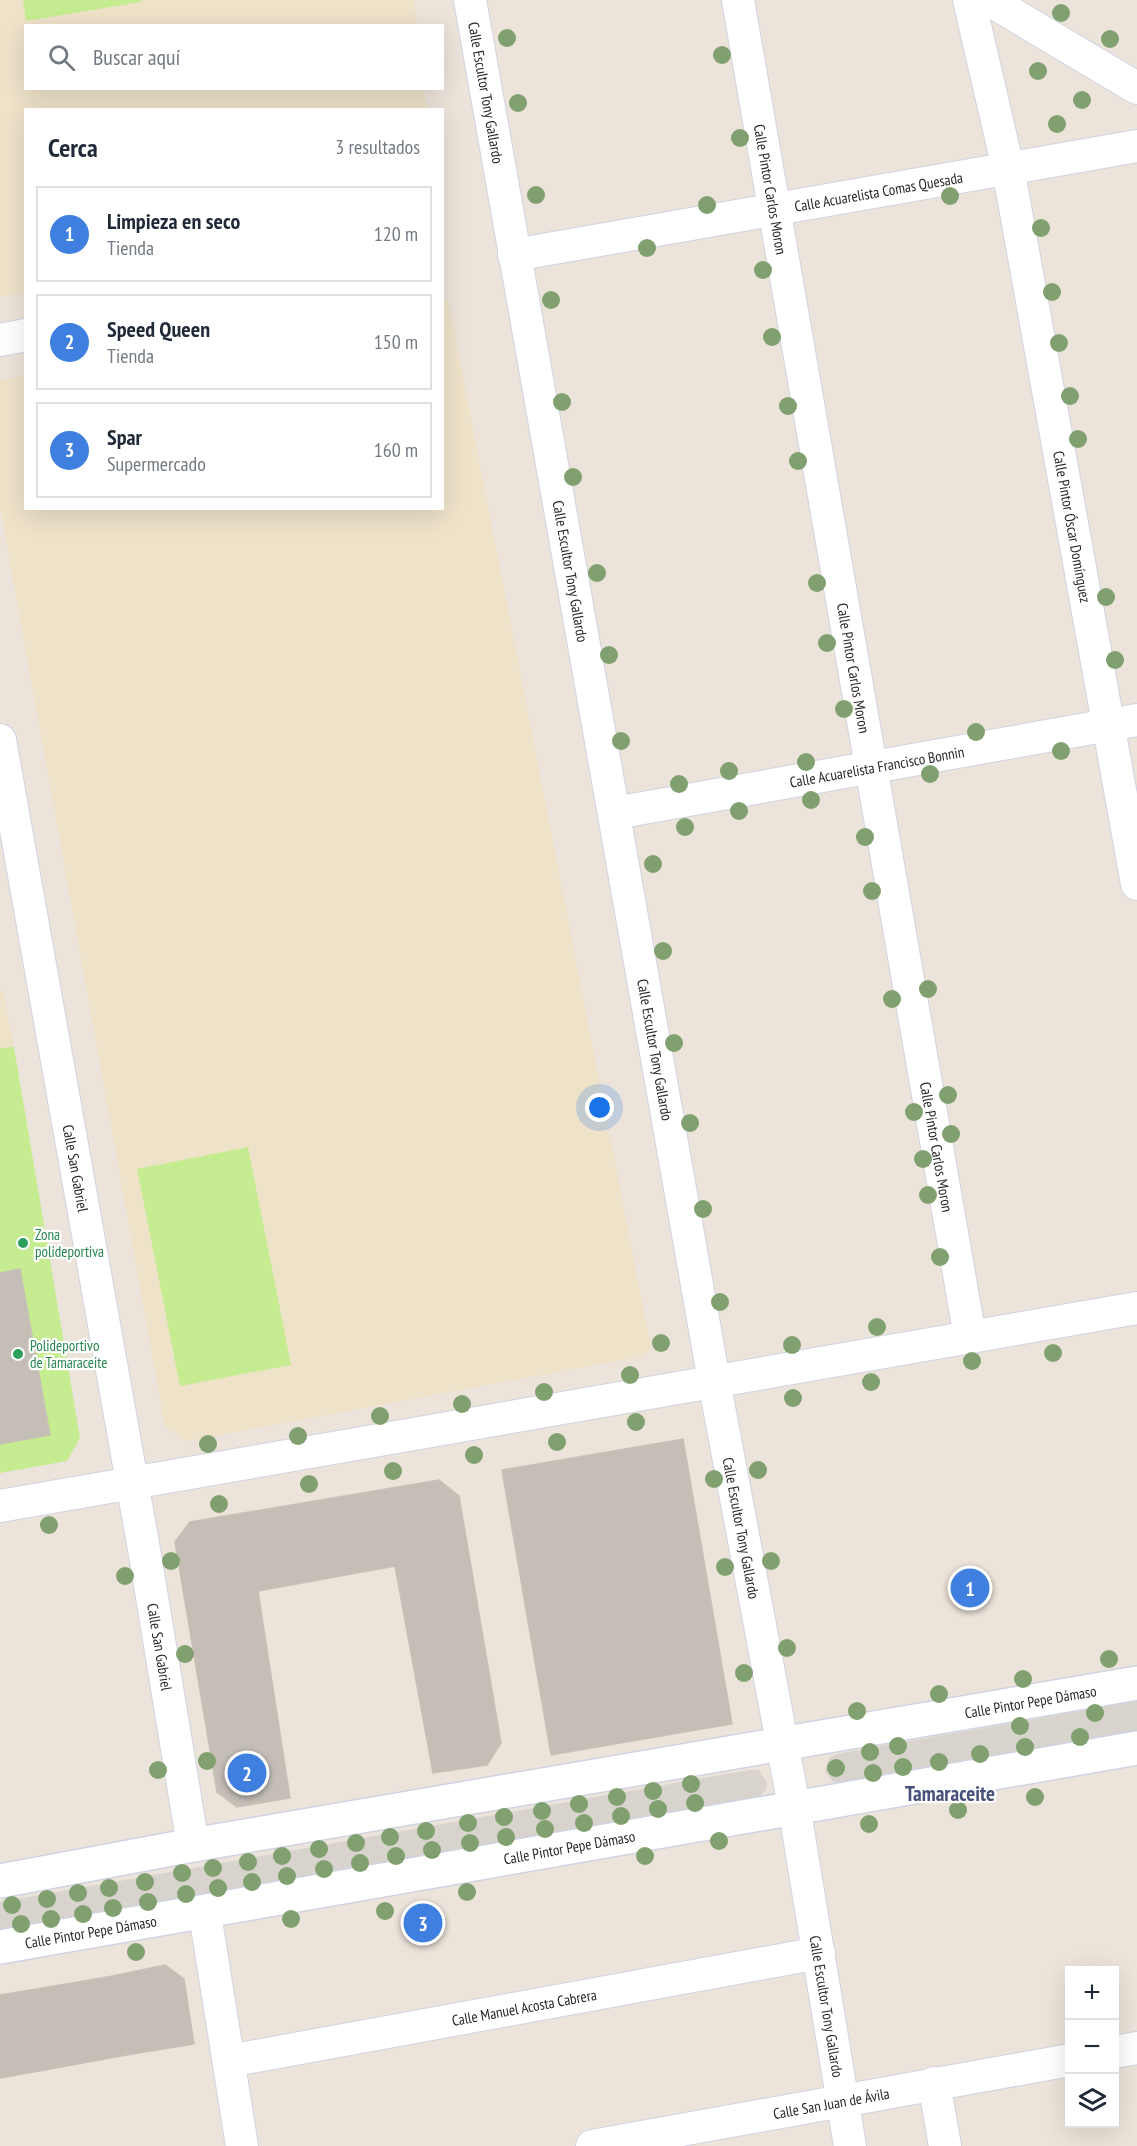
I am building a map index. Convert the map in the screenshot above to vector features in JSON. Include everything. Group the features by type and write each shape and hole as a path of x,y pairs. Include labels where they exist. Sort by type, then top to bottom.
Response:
{"street":[{"name":"Calle Escultor Tony Gallardo","path":"470,0 714,1382 768,1665 780,1744 794,1806 850,2146"},
{"name":"Calle Pintor Carlos Moron","path":"738,0 970,1337"},
{"name":"Calle Pintor Óscar Domínguez","path":"969,0 1008,168 1123,722 1137,884"},
{"path":"988,0 1137,88"},
{"name":"Calle Acuarelista Comas Quesada","path":"514,255 1137,146"},
{"path":"0,340 24,335"},
{"name":"Calle Acuarelista Francisco Bonnin","path":"615,813 1123,722"},
{"name":"Calle San Gabriel","path":"0,740 186,1789 193,1845"},
{"path":"0,1506 1137,1308"},
{"name":"Calle Pintor Pepe Dámaso","path":"0,1881 193,1845 1137,1683"},
{"name":"Calle Pintor Pepe Dámaso","path":"0,1947 205,1914 794,1806 1137,1748"},
{"path":"205,1914 242,2146"},
{"name":"Calle Manuel Acosta Cabrera","path":"228,2061 819,1953"},
{"path":"1119,2051 1137,2048"},
{"name":"Calle San Juan de Ávila","path":"592,2146 1065,2061"},
{"path":"934,2083 945,2146"}],"shaded area":[{"path":"0,0 414,0 417,24 24,24 24,90 424,90 427,108 24,108 24,292 0,297"},
{"path":"448,299 651,1348 643,1356 187,1441 165,1427 0,507 0,380 24,376 24,510 444,510 444,300"},
{"path":"0,991 3,991 14,1047 0,1048"},
{"path":"1137,1701 1137,1732 841,1784 832,1781 825,1771 829,1758 836,1754"},
{"path":"759,1770 767,1782 766,1790 757,1798 0,1931 0,1902"}],"green space":[{"path":"23,0 141,0 141,2 26,21"},
{"name":"Zona polideportiva","path":"14,1047 80,1438 67,1461 0,1473 0,1048"},
{"path":"248,1147 291,1365 180,1386 137,1169"}],"building":[{"name":"Polideportivo de Tamaraceite","path":"20,1269 50,1435 0,1444 0,1273"},
{"path":"683,1439 732,1724 551,1755 502,1470"},
{"path":"439,1480 459,1496 501,1743 487,1765 433,1773 395,1566 258,1591 290,1798 237,1807 217,1792 175,1542 190,1522"},
{"path":"165,1965 184,1979 194,2044 127,2055 112,1976"},
{"path":"112,1976 127,2055 51,2069 36,1989"},
{"path":"36,1989 51,2069 0,2078 0,1995"}],"place":[{"name":"Zona polideportiva","path":"23,1243"},
{"name":"Polideportivo de Tamaraceite","path":"18,1354"},
{"name":"Limpieza en seco","path":"970,1588"},
{"name":"Speed Queen","path":"247,1773"},
{"name":"Spar","path":"423,1923"}],"district":[{"name":"Tamaraceite","path":"950,1793"}]}
